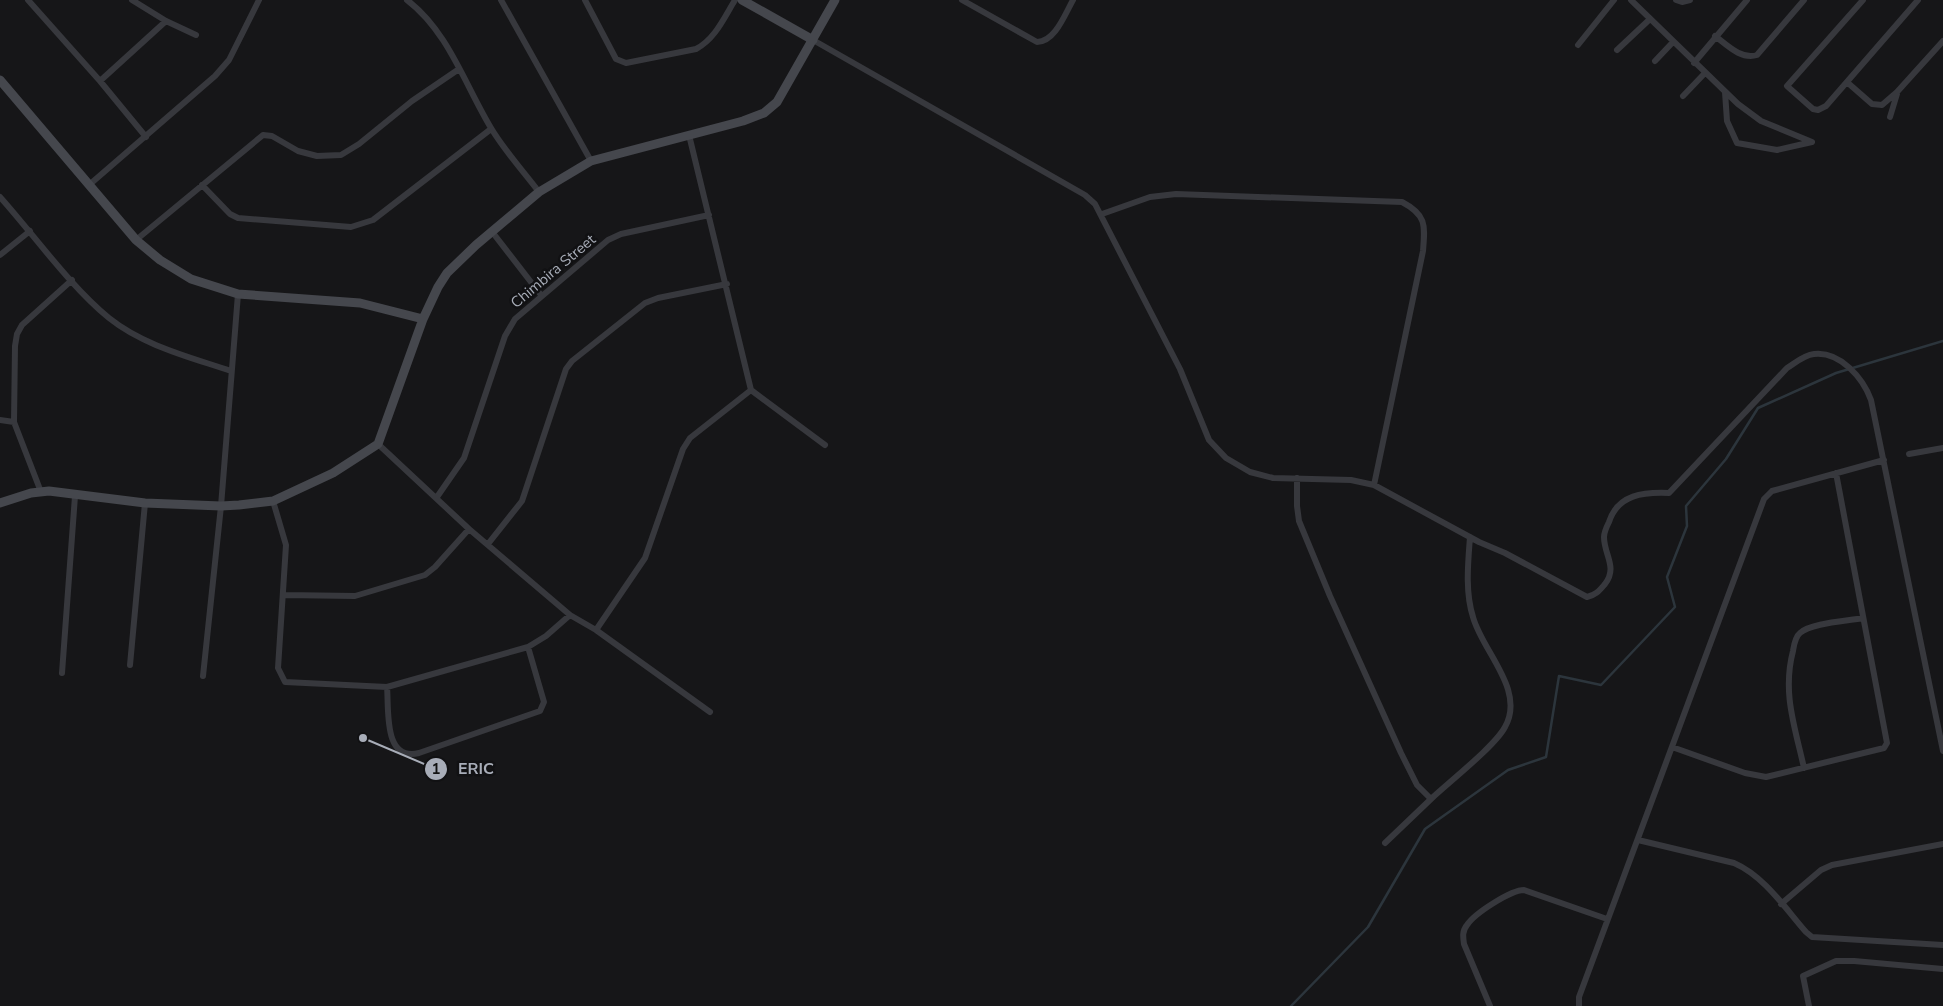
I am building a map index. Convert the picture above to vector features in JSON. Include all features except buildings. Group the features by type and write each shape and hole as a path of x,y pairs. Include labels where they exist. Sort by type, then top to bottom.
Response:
{"street":[{"path":"28,0 100,81 146,137"},
{"path":"132,0 166,21 196,35"},
{"path":"89,185 215,76 229,60 259,0"},
{"path":"407,0 420,11 438,34 491,129 538,192"},
{"path":"501,0 591,161"},
{"path":"585,0 616,59 626,63 696,49 705,44 714,34 735,0"},
{"path":"742,0 1085,195 1102,214 1180,369 1209,440 1226,458 1250,472 1273,478 1350,480 1374,485 1470,537 1505,552 1587,597 1596,594 1607,581 1612,569 1604,537 1611,514 1624,500 1637,494 1669,492 1787,368 1805,356 1824,354 1839,360 1862,383 1871,400 1943,751"},
{"path":"0,503 41,492 145,503 221,506 273,501 332,473 378,444 423,319 447,273 476,245 538,192 591,161 764,113 782,94 835,0"},
{"path":"962,0 1038,42 1043,42 1052,35 1072,0"},
{"path":"1578,45 1614,0"},
{"path":"1631,0 1704,74 1760,121 1812,142 1777,150 1737,143 1727,121 1725,92"},
{"path":"1676,0 1682,2 1690,0"},
{"path":"1694,63 1747,0"},
{"path":"1715,36 1740,54 1752,57 1756,55 1804,0"},
{"path":"1863,0 1787,86 1813,109 1818,110 1826,106 1848,83 1918,0"},
{"path":"1617,50 1650,19"},
{"path":"100,81 166,21"},
{"path":"1848,83 1872,104 1877,106 1886,103 1943,41"},
{"path":"1655,61 1673,42"},
{"path":"136,240 263,135 272,136 298,151 317,156 341,155 359,144 412,101 458,69"},
{"path":"1683,96 1704,74"},
{"path":"0,80 136,240 160,260 191,279 238,294 360,303 423,319"},
{"path":"1890,117 1897,92"},
{"path":"202,185 230,214 238,218 351,227 373,220 491,129"},
{"path":"689,135 727,284 751,390 825,445"},
{"path":"1102,214 1150,197 1176,194 1402,202 1414,208 1420,214 1424,227 1422,251 1374,485"},
{"path":"0,197 72,280 110,319 156,346 231,371"},
{"name":"Chimbira Street","path":"437,497 464,458 509,326 541,295 608,240 621,234 709,215"},
{"path":"0,254 30,231"},
{"path":"493,232 541,295"},
{"path":"41,492 14,422 14,346 22,325 72,280"},
{"path":"488,544 522,501 566,368 572,361 645,303 658,298 727,284"},
{"path":"203,676 221,506 238,294"},
{"path":"596,630 645,558 690,438 751,390"},
{"path":"0,420 14,422"},
{"path":"378,444 437,497 469,529 570,615 596,630 710,712"},
{"path":"1909,454 1943,448"},
{"path":"1579,1006 1579,997 1607,919 1764,499 1772,491 1884,460"},
{"path":"1672,747 1759,777 1876,752 1884,748 1886,743 1836,473"},
{"path":"1297,478 1299,521 1330,596 1401,753 1417,785 1431,799"},
{"path":"62,673 75,496"},
{"path":"273,501 286,544 278,668 284,682 387,687 528,647 546,636 570,615"},
{"path":"130,665 145,503"},
{"path":"284,595 355,596 425,575 435,567 469,529"},
{"path":"1385,843 1500,735 1510,714 1511,700 1506,685 1473,618 1468,577 1470,537"},
{"path":"1804,768 1787,693 1788,677 1796,640 1799,634 1808,628 1863,618"},
{"path":"387,687 391,739 400,751 413,754 419,753 540,711 544,702 528,647"},
{"path":"1638,840 1734,863 1746,868 1757,877 1806,932 1812,936 1943,945"},
{"path":"1781,904 1821,870 1832,865 1943,844"},
{"path":"1490,1006 1464,944 1462,933 1467,924 1477,915 1515,890 1524,890 1607,919"},
{"path":"1809,1006 1803,976 1836,961 1854,960 1943,969"}],"waterway":[{"path":"1291,1006 1368,927 1425,829 1508,770 1546,757 1559,676 1601,685 1675,607 1667,577 1687,526 1686,506 1726,459 1758,408 1836,373 1943,341"}],"place":[{"name":"ERIC","path":"363,738"}]}
